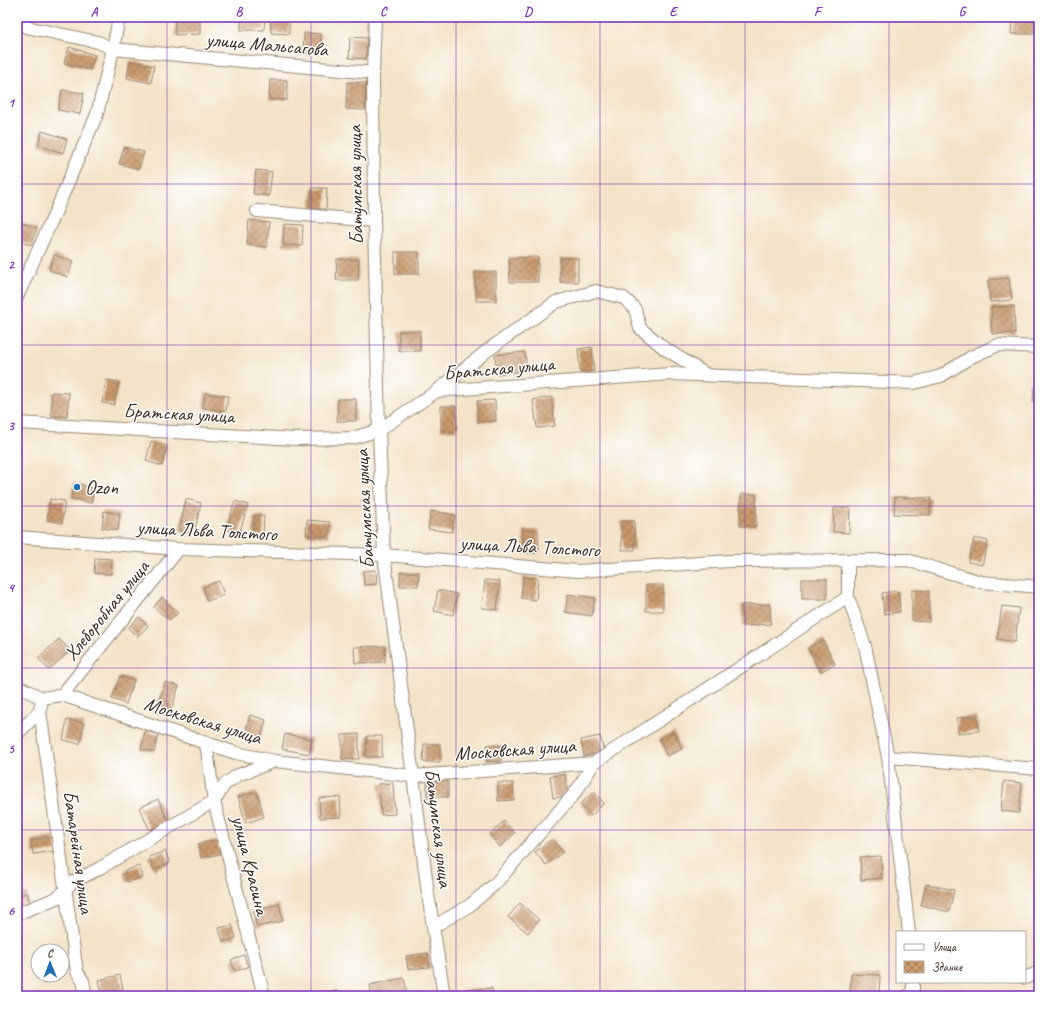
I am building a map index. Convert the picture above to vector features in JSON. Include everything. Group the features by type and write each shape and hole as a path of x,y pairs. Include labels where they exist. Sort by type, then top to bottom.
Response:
{"street":[{"path":"17,297 97,114 113,49 119,17"},
{"name":"Батумская улица","path":"375,17 373,73 374,221 379,430 384,555 428,894 444,996"},
{"name":"улица Мальсагова","path":"23,24 98,42 113,49 373,73"},
{"path":"257,211 374,221"},
{"path":"437,391 488,350 556,302 596,291 624,298 635,309 640,328 664,348 708,376"},
{"name":"Братская улица","path":"17,423 296,438 354,438 379,430 437,391 670,374 914,383 941,376 971,357 998,345 1039,347"},
{"name":"улица Льва Толстого","path":"17,537 179,549 384,555 578,571 730,561 907,560 981,582 1039,587"},
{"name":"Хлеборобная улица","path":"62,695 179,549"},
{"path":"848,560 848,597 865,646 888,757 909,931"},
{"name":"Московская улица","path":"42,698 62,695 236,753 275,761 413,776 594,763 848,597"},
{"path":"17,686 42,698 40,711 17,734"},
{"name":"Батарейная улица","path":"40,711 77,972 83,981 86,996"},
{"name":"улица Красина","path":"206,743 214,801 264,996"},
{"path":"888,757 1039,769"},
{"path":"17,914 59,897 72,883 214,801 224,785 238,775 275,761"},
{"path":"433,927 469,906 495,884 575,793 594,763"},
{"path":"1026,978 1039,972"},
{"path":"908,996 913,990 913,983"}],"building":[{"path":"175,17 200,17 200,34 175,35"},
{"path":"241,17 265,17 264,30 241,30"},
{"path":"271,17 289,17 289,34 271,33"},
{"path":"1012,17 1035,17 1035,34 1011,34"},
{"path":"304,33 321,34 320,54 303,53"},
{"path":"350,37 367,38 366,59 349,58"},
{"path":"69,47 95,55 90,70 64,63"},
{"path":"130,61 154,66 151,83 127,78"},
{"path":"270,80 287,80 287,100 269,100"},
{"path":"347,82 366,83 365,110 346,109"},
{"path":"62,90 84,93 80,114 58,110"},
{"path":"42,131 67,139 63,153 38,145"},
{"path":"124,147 144,152 139,169 119,164"},
{"path":"256,170 272,172 269,196 253,194"},
{"path":"312,188 327,188 326,209 311,209"},
{"path":"249,220 269,222 267,247 247,245"},
{"path":"17,221 37,228 31,245 17,241"},
{"path":"284,224 303,225 302,246 283,245"},
{"path":"395,252 419,252 419,274 395,274"},
{"path":"54,255 73,261 68,277 49,270"},
{"path":"538,257 538,282 510,282 509,258"},
{"path":"560,258 578,258 578,282 560,282"},
{"path":"337,259 359,260 358,280 336,280"},
{"path":"475,272 496,272 496,301 476,301"},
{"path":"1009,278 1012,300 990,302 988,280"},
{"path":"1014,306 1015,333 992,334 991,307"},
{"path":"399,331 420,331 420,351 399,351"},
{"path":"592,347 594,371 580,372 578,349"},
{"path":"525,352 527,371 497,374 495,355"},
{"path":"106,380 119,382 114,405 102,403"},
{"path":"1034,388 1039,388 1039,404 1033,403"},
{"path":"17,390 21,390 18,415 17,415"},
{"path":"52,392 69,393 67,417 51,416"},
{"path":"205,393 228,396 226,411 203,408"},
{"path":"551,397 555,426 537,428 533,400"},
{"path":"338,399 356,399 356,421 337,421"},
{"path":"495,400 496,421 478,422 477,401"},
{"path":"441,406 456,406 457,430 441,431"},
{"path":"151,441 167,446 162,466 146,461"},
{"path":"74,483 94,489 91,503 71,498"},
{"path":"741,494 756,494 756,526 740,526"},
{"path":"17,497 22,498 18,520 17,520"},
{"path":"895,497 931,498 930,515 894,514"},
{"path":"50,499 65,501 62,523 47,520"},
{"path":"186,499 201,503 194,534 179,531"},
{"path":"235,501 248,505 239,534 226,530"},
{"path":"834,508 850,508 849,533 833,532"},
{"path":"104,511 120,514 118,530 102,528"},
{"path":"431,511 455,515 452,532 428,529"},
{"path":"254,516 264,516 263,536 253,536"},
{"path":"307,520 330,522 328,537 306,535"},
{"path":"621,521 634,521 635,550 622,550"},
{"path":"523,530 538,530 539,553 524,553"},
{"path":"974,538 988,541 982,565 968,562"},
{"path":"95,558 112,559 111,574 94,573"},
{"path":"376,570 377,584 364,585 363,571"},
{"path":"400,572 419,572 418,586 400,586"},
{"path":"523,577 538,578 536,600 521,598"},
{"path":"802,579 827,579 827,599 802,599"},
{"path":"485,580 500,581 497,610 482,608"},
{"path":"219,581 224,595 207,601 203,587"},
{"path":"646,585 663,585 663,611 646,611"},
{"path":"438,590 457,594 453,615 434,611"},
{"path":"912,590 929,591 929,622 912,621"},
{"path":"898,591 900,612 884,614 882,593"},
{"path":"568,594 595,598 592,616 565,612"},
{"path":"162,597 178,613 169,620 154,607"},
{"path":"770,604 771,624 743,626 741,605"},
{"path":"1002,606 1019,608 1015,642 997,639"},
{"path":"139,617 148,626 137,637 128,628"},
{"path":"59,639 70,650 49,670 38,658"},
{"path":"823,640 835,664 820,672 808,648"},
{"path":"385,646 385,662 355,663 354,647"},
{"path":"120,676 134,680 126,704 112,699"},
{"path":"165,682 179,686 169,716 155,712"},
{"path":"250,715 266,720 260,741 244,736"},
{"path":"977,716 979,731 958,733 957,718"},
{"path":"67,720 84,723 80,744 63,740"},
{"path":"145,731 158,734 154,752 141,749"},
{"path":"674,732 682,749 667,756 659,739"},
{"path":"285,734 312,739 309,754 282,749"},
{"path":"359,734 359,759 342,759 342,735"},
{"path":"367,736 382,736 382,757 366,757"},
{"path":"600,736 604,752 584,756 581,740"},
{"path":"424,744 440,744 440,762 423,762"},
{"path":"487,745 502,746 501,762 486,761"},
{"path":"565,774 568,796 553,798 550,776"},
{"path":"427,781 448,781 448,797 427,797"},
{"path":"1004,781 1022,783 1019,813 1001,811"},
{"path":"393,783 395,814 381,815 379,784"},
{"path":"498,783 513,783 514,800 498,801"},
{"path":"257,792 264,817 246,823 238,797"},
{"path":"594,792 604,803 591,816 580,804"},
{"path":"340,797 341,817 320,818 319,798"},
{"path":"158,799 168,821 150,830 139,808"},
{"path":"504,821 515,833 500,847 489,835"},
{"path":"54,837 56,851 33,854 31,840"},
{"path":"552,839 563,852 546,865 535,852"},
{"path":"218,840 220,854 201,858 198,844"},
{"path":"165,851 170,863 154,870 149,857"},
{"path":"881,856 882,878 861,880 860,857"},
{"path":"139,866 143,877 127,882 124,871"},
{"path":"926,884 954,890 949,912 921,905"},
{"path":"27,893 30,903 17,907 17,896"},
{"path":"520,903 539,920 528,933 508,917"},
{"path":"279,904 283,921 257,927 253,911"},
{"path":"232,925 236,938 223,942 219,928"},
{"path":"428,953 430,967 408,969 406,956"},
{"path":"244,955 248,967 235,971 231,960"},
{"path":"851,974 880,975 879,996 850,994"},
{"path":"120,975 123,989 102,994 99,980"},
{"path":"404,978 407,993 391,996 372,996 370,985"},
{"path":"492,988 493,996 463,996 462,990"},
{"path":"337,991 338,996 320,996 320,992"}],"place":[{"name":"Ozon","path":"77,487"}]}
